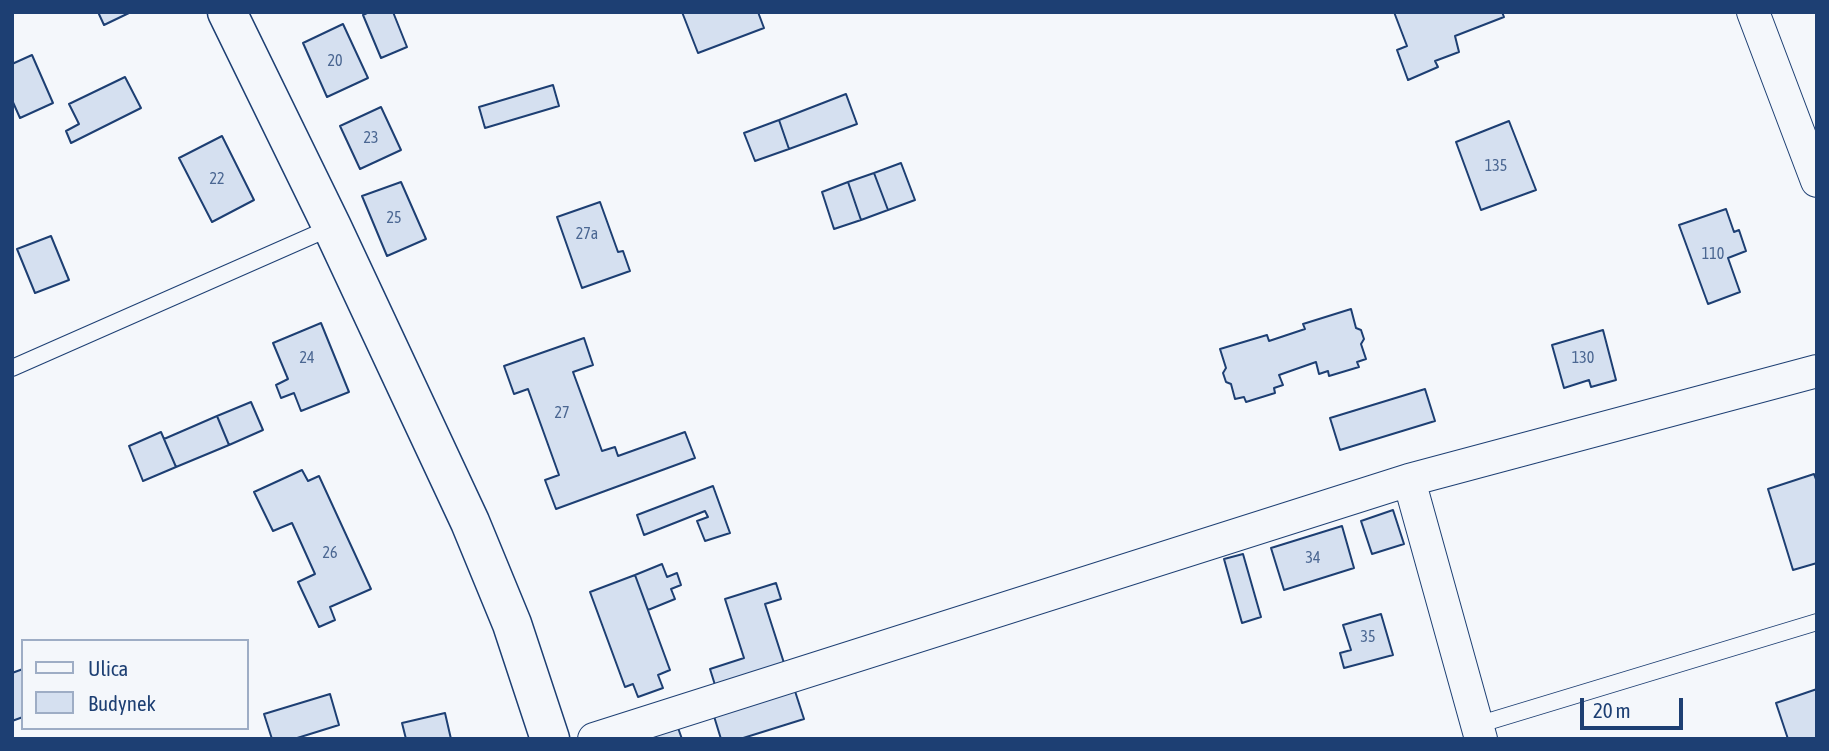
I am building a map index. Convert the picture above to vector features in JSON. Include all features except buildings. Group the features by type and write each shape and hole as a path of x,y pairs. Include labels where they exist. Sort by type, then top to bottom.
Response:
{"street":[{"path":"227,12 332,227 470,522 512,624 550,739"},
{"path":"1753,12 1817,181"},
{"path":"594,739 1409,480 1817,371"},
{"path":"1409,480 1479,732"}],"lane":[{"path":"12,368 332,227"},
{"path":"1479,732 1817,622"}]}
